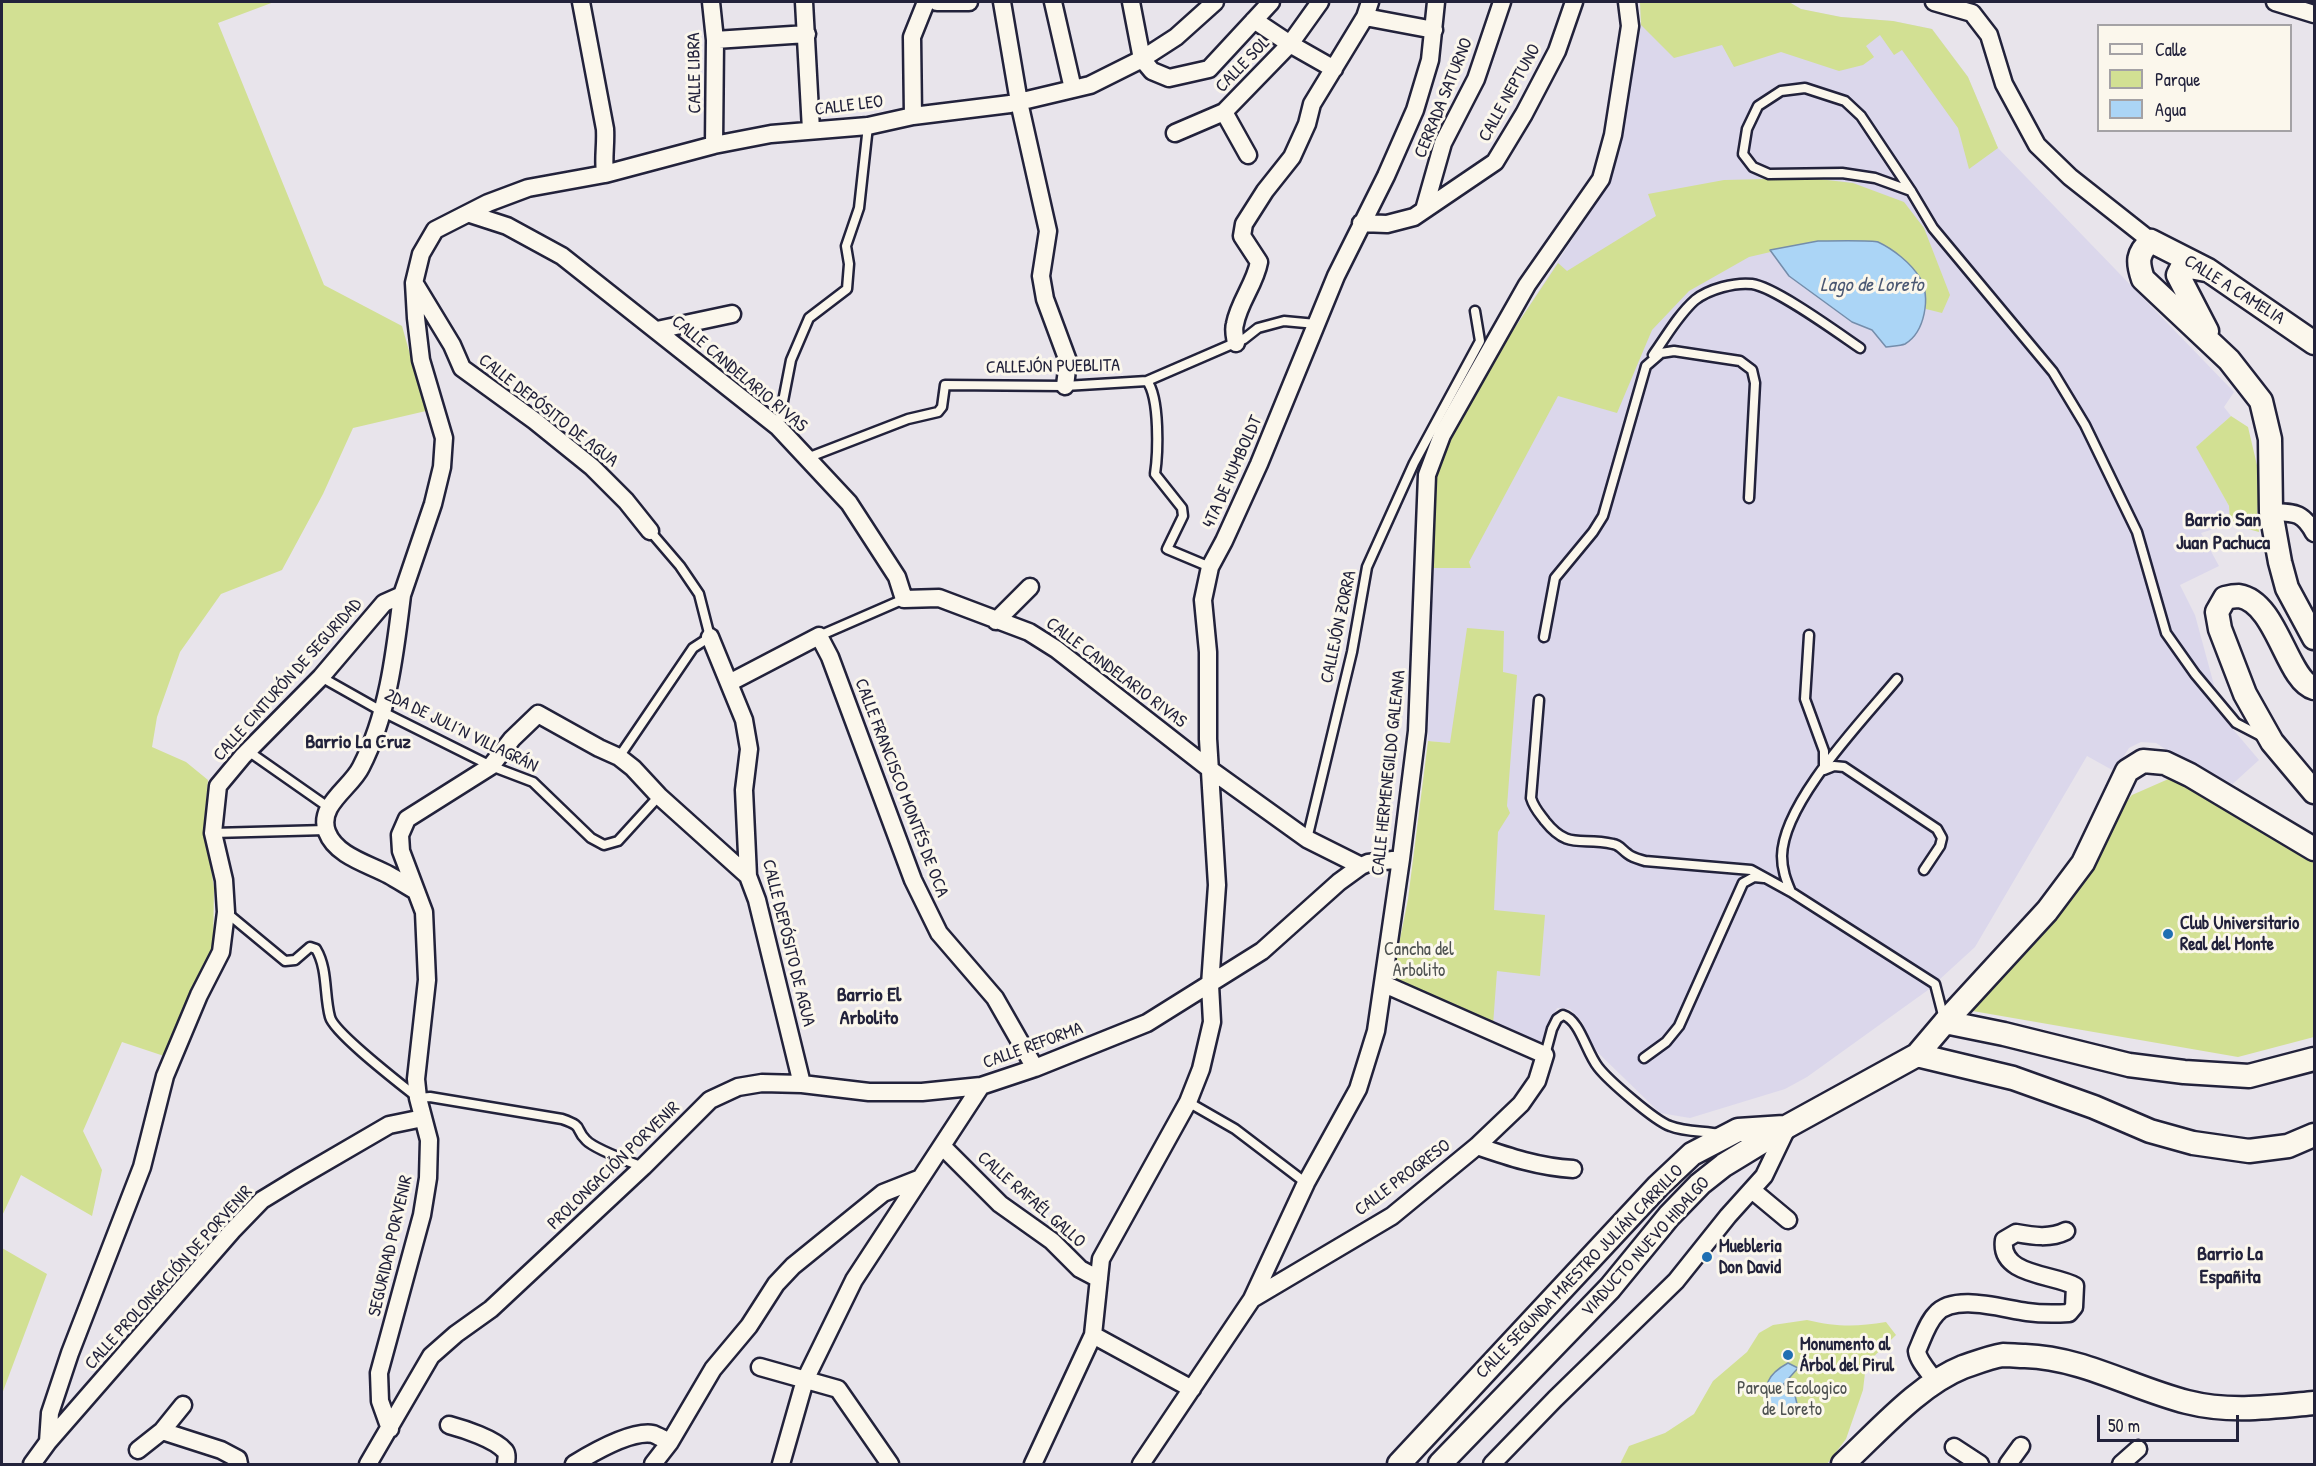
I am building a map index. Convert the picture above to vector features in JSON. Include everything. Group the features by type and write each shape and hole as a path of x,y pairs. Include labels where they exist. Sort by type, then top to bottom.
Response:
{"main road":[{"name":"CALLE A CAMELIA","path":"2151,241 2208,270 2314,343"},
{"path":"2151,241 2140,250 2138,264 2143,279 2229,360 2261,401 2270,439 2271,512 2287,588 2314,638"},
{"path":"2208,270 2190,267 2181,269 2178,275 2212,344"},
{"path":"2314,688 2301,680 2275,629 2258,607 2240,596 2225,598 2217,612 2220,629 2245,694 2272,742 2314,792"},
{"path":"2314,849 2190,775 2165,764 2143,761 2127,771 2083,863 2048,911 1917,1055 2013,1078 2094,1107 2150,1131 2193,1143 2249,1151 2288,1146 2314,1135"},
{"path":"1945,1022 2129,1065 2184,1072 2249,1076 2314,1059"},
{"name":"VIADUCTO NUEVO HIDALGO","path":"1440,1464 1610,1287 1700,1184 1724,1165 1788,1126 1917,1055"},
{"name":"CALLE SEGUNDA MAESTRO JULIÁN CARRILLO","path":"1399,1464 1658,1186 1692,1155 1738,1130 1788,1126"},
{"path":"1843,1464 1904,1407 1936,1382 1962,1368 2002,1355 2045,1357 2086,1366 2188,1402 2230,1409 2257,1409 2314,1403"}],"street":[{"path":"581,2 605,129 606,141 603,155 605,174"},
{"name":"CALLE LIBRA","path":"711,2 715,40 714,145"},
{"path":"804,2 811,130"},
{"path":"913,116 912,37 926,2"},
{"path":"937,2 969,2"},
{"path":"1002,2 1019,102 1048,231 1041,276 1045,299 1068,361 1065,386"},
{"path":"1053,2 1072,89"},
{"path":"1131,2 1142,59 1152,71 1169,78 1209,69 1271,2"},
{"name":"CALLE LEO","path":"470,214 488,203 528,188 605,174 714,145 771,134 868,126 913,116 1019,102 1090,85 1142,59 1176,38 1215,2"},
{"name":"CALLE SOL","path":"1174,133 1224,112 1290,44 1320,2"},
{"name":"4TA DE HUMBOLDT","path":"1033,1464 1093,1335 1101,1259 1188,1102 1201,1069 1212,1022 1210,985 1217,885 1208,739 1208,652 1203,600 1210,567 1259,464 1360,223 1386,176 1415,111 1430,60 1437,2"},
{"name":"CERRADA SATURNO","path":"1424,210 1443,143 1476,79 1502,2"},
{"name":"CALLE NEPTUNO","path":"1360,223 1387,224 1414,217 1495,162 1524,114 1557,51 1574,2"},
{"name":"CALLE HERMENEGILDO GALEANA","path":"1141,1464 1252,1299 1306,1183 1358,1089 1376,1031 1384,984 1417,731 1427,475 1437,433 1527,285 1601,179 1613,135 1630,26 1627,2"},
{"path":"1934,2 1972,13 1989,35 2004,84 2037,145 2070,177 2151,241"},
{"path":"2276,2 2314,14"},
{"path":"1236,343 1234,325 1243,300 1256,276 1259,262 1242,236 1244,224 1265,191 1292,158 1307,124 1312,104 1367,9 1434,30"},
{"path":"1254,20 1334,69"},
{"path":"715,40 807,34"},
{"path":"1224,112 1248,155"},
{"path":"416,891 352,857 332,843 326,830 328,807 360,769 383,712 402,595 433,504 442,467 444,438 421,360 414,283 421,254 435,230 470,214"},
{"name":"CALLE CANDELARIO RIVAS","path":"470,214 507,226 562,255 778,427 849,503 897,577 904,599 939,598 1029,632 1056,649 1211,770 1307,839 1361,866"},
{"name":"CALLE DEPÓSITO DE AGUA","path":"414,283 452,345 462,368 535,421 592,467 632,508 650,531"},
{"path":"657,330 732,314"},
{"path":"2271,512 2297,513 2307,521 2314,533"},
{"path":"996,621 1030,587"},
{"name":"CALLE CINTURÓN DE SEGURIDAD","path":"213,832 218,786 248,751 321,677 384,603 402,595"},
{"path":"729,683 819,636"},
{"name":"CALLE FRANCISCO MONTÉS DE OCA","path":"819,636 830,657 913,880 939,933 995,998 1035,1068"},
{"name":"CALLE DEPÓSITO DE AGUA","path":"710,638 744,720 749,749 744,790 748,876 757,900 802,1084"},
{"name":"SEGURIDAD PORVENIR","path":"390,1429 380,1401 379,1373 422,1215 428,1178 429,1140 418,1098 416,1078 427,980 424,912 401,851 400,835 407,819 491,766 512,739 538,714 619,757"},
{"path":"619,757 748,876"},
{"path":"48,1442 50,1413 70,1353 142,1167 165,1076 199,995 221,952 226,912 224,880 213,832"},
{"name":"CALLE REFORMA","path":"781,1464 806,1380 854,1280 981,1086 1035,1068 1148,1023 1262,951 1339,882 1361,866 1401,859"},
{"path":"1384,984 1545,1055"},
{"name":"CALLE PROGRESO","path":"1252,1299 1392,1216 1477,1146 1521,1104 1536,1081 1545,1055"},
{"name":"PROLONGACIÓN PORVENIR","path":"368,1464 431,1356 491,1309 643,1167 710,1100 738,1087 762,1083 802,1084 869,1092 922,1092 981,1086"},
{"name":"CALLE PROLONGACIÓN DE PORVENIR","path":"32,1464 48,1442 232,1231 262,1200 389,1125 423,1118"},
{"path":"1492,1464 1676,1281 1728,1216 1764,1176 1788,1126"},
{"name":"CALLE RAFAÉL GALLO","path":"942,1146 1000,1204 1052,1241 1080,1269 1099,1279"},
{"path":"1477,1146 1518,1161 1573,1169"},
{"path":"653,1464 670,1442 713,1369 749,1326 776,1284 793,1266 883,1193 921,1178"},
{"path":"1752,1190 1788,1220"},
{"path":"1936,1382 1927,1367 1917,1358 1917,1352 1935,1314 1944,1307 1960,1303 2051,1315 2069,1313 2074,1307 2075,1286 2036,1275 2020,1267 2009,1259 2003,1249 2004,1240 2016,1233 2051,1236 2066,1231"},
{"path":"1093,1335 1192,1389"},
{"path":"760,1367 838,1389 890,1464"},
{"path":"138,1450 162,1431 183,1405"},
{"path":"449,1425 473,1431 504,1450 507,1457 506,1464"},
{"path":"162,1431 221,1450 238,1459 239,1464"},
{"path":"574,1464 599,1448 640,1436 652,1434 670,1442"},
{"path":"2008,1464 2021,1446"},
{"path":"1954,1447 1980,1464"},
{"path":"2121,1464 2138,1449"}],"lane":[{"path":"1911,191 1875,178 1853,175 1769,174 1753,167 1743,154 1747,129 1758,106 1781,91 1805,88 1845,101 1861,116 1911,191 1933,228 2053,372 2085,424 2137,532 2166,633 2194,674 2236,723 2272,742"},
{"path":"778,427 791,360 809,318 847,289 849,264 846,246 859,208 868,126"},
{"path":"1544,637 1555,578 1593,532 1603,516 1646,366 1680,316 1696,299 1725,286 1753,284 1782,298 1860,348"},
{"name":"CALLEJÓN ZORRA","path":"1307,839 1352,652 1367,567 1414,463 1437,433 1479,341 1475,310"},
{"name":"CALLEJÓN PUEBLITA","path":"807,458 908,419 938,412 942,407 945,385 1065,386 1147,381 1236,343 1258,328 1284,321 1316,324"},
{"path":"1646,366 1661,353 1674,351 1740,361 1752,370 1755,383 1749,498"},
{"path":"1147,381 1156,412 1155,474 1158,481 1182,508 1183,516 1167,549 1210,567"},
{"path":"619,757 693,648 710,638 699,594 680,566 650,531"},
{"path":"819,636 904,599"},
{"path":"1809,635 1805,699 1824,751 1823,771"},
{"name":"2DA DE JULI´N VILLAGRÁN","path":"321,677 383,712 491,766 533,782 591,838 604,845 618,841 659,796"},
{"path":"1791,892 1783,873 1782,854 1789,826 1802,801 1823,771 1897,679"},
{"path":"1539,700 1531,798 1534,807 1556,834 1565,840 1612,843 1621,846 1636,859 1645,861 1732,867 1751,870 1768,878 1935,984 1945,1022"},
{"path":"248,751 328,807"},
{"path":"1823,771 1834,766 1844,767 1937,829 1942,838 1940,846 1924,870"},
{"path":"213,832 326,830"},
{"path":"1644,1058 1666,1042 1679,1026 1743,883 1754,877 1768,878"},
{"path":"226,912 285,961 295,960 310,947 316,949 322,964 330,1019 340,1033 418,1098 430,1097 562,1119 579,1127 586,1140 596,1147 643,1167"},
{"path":"1545,1055 1557,1019 1563,1015 1569,1017 1578,1026 1583,1042 1598,1068 1649,1113 1669,1126 1728,1135"},
{"path":"1188,1102 1235,1129 1306,1183"}],"shaded area":[{"path":"1640,2 1789,2 1801,9 1841,17 1893,21 1932,29 1968,77 1998,148 2234,392 2224,407 2231,416 2197,447 2229,506 2230,524 2201,533 2219,566 2180,585 2195,615 2214,685 2204,695 2259,760 2227,789 2156,743 2141,742 2129,748 2114,771 2087,756 1975,947 1928,990 1807,1077 1785,1089 1690,1118 1660,1113 1589,1044 1583,1023 1570,1009 1557,1008 1540,1047 1437,1000 1450,743 1428,741 1431,568 1508,338 1610,181 1641,25"}],"green space":[{"path":"2,2 274,2 218,23 324,285 402,326 426,411 353,428 323,494 282,570 221,594 180,652 157,717 152,747 186,762 208,780 204,823 214,888 213,950 164,1056 122,1042 83,1131 102,1170 92,1216 21,1175 2,1216"},
{"path":"1640,2 1789,2 1801,9 1841,17 1893,21 1932,29 1968,77 1998,148 1969,169 1958,128 1902,50 1894,55 1880,35 1866,46 1874,57 1863,65 1839,71 1781,52 1734,67 1722,45 1674,58 1641,25"},
{"path":"1810,178 1853,183 1904,202 1924,228 1950,295 1942,313 1926,309 1920,278 1899,255 1875,241 1818,241 1749,257 1689,291 1652,330 1617,413 1558,396 1469,562 1471,568 1431,568 1436,473 1463,413 1508,338 1558,263 1567,271 1656,216 1648,194 1724,180"},
{"path":"2231,416 2248,427 2260,478 2257,515 2259,532 2230,524 2229,506 2196,447"},
{"name":"Cancha del Arbolito","path":"1467,628 1504,631 1503,672 1517,675 1507,806 1510,813 1498,832 1494,910 1545,915 1540,976 1497,971 1493,1025 1392,979 1408,899 1428,741 1450,743"},
{"name":"Club Universitario Real del Monte","path":"2173,777 2314,859 2314,1037 2238,1057 1961,1009 2132,795"},
{"path":"2,1248 47,1274 2,1394"},
{"name":"Parque Ecologico de Loreto","path":"1807,1320 1847,1326 1886,1322 1896,1335 1866,1364 1863,1390 1846,1439 1827,1464 1620,1464 1629,1446 1665,1433 1694,1414 1713,1381 1747,1352 1759,1333 1773,1325"}],"water":[{"name":"Lago de Loreto","path":"1818,241 1878,242 1896,253 1912,267 1923,286 1925,304 1921,323 1912,338 1903,345 1886,347 1872,330 1852,322 1789,276 1770,250"},
{"path":"1788,1363 1798,1368 1782,1386 1792,1383 1798,1408 1787,1416 1767,1409 1766,1393 1771,1376"}],"place":[{"name":"Club Universitario Real del Monte","path":"2168,934"},
{"name":"Muebleria Don David","path":"1707,1257"},
{"name":"Monumento al Árbol del Pirul","path":"1788,1355"}],"district":[{"name":"Barrio San Juan Pachuca","path":"2223,532"},
{"name":"Barrio La Cruz","path":"358,743"},
{"name":"Barrio El Arbolito","path":"869,1008"},
{"name":"Barrio La Españita","path":"2230,1266"}]}
